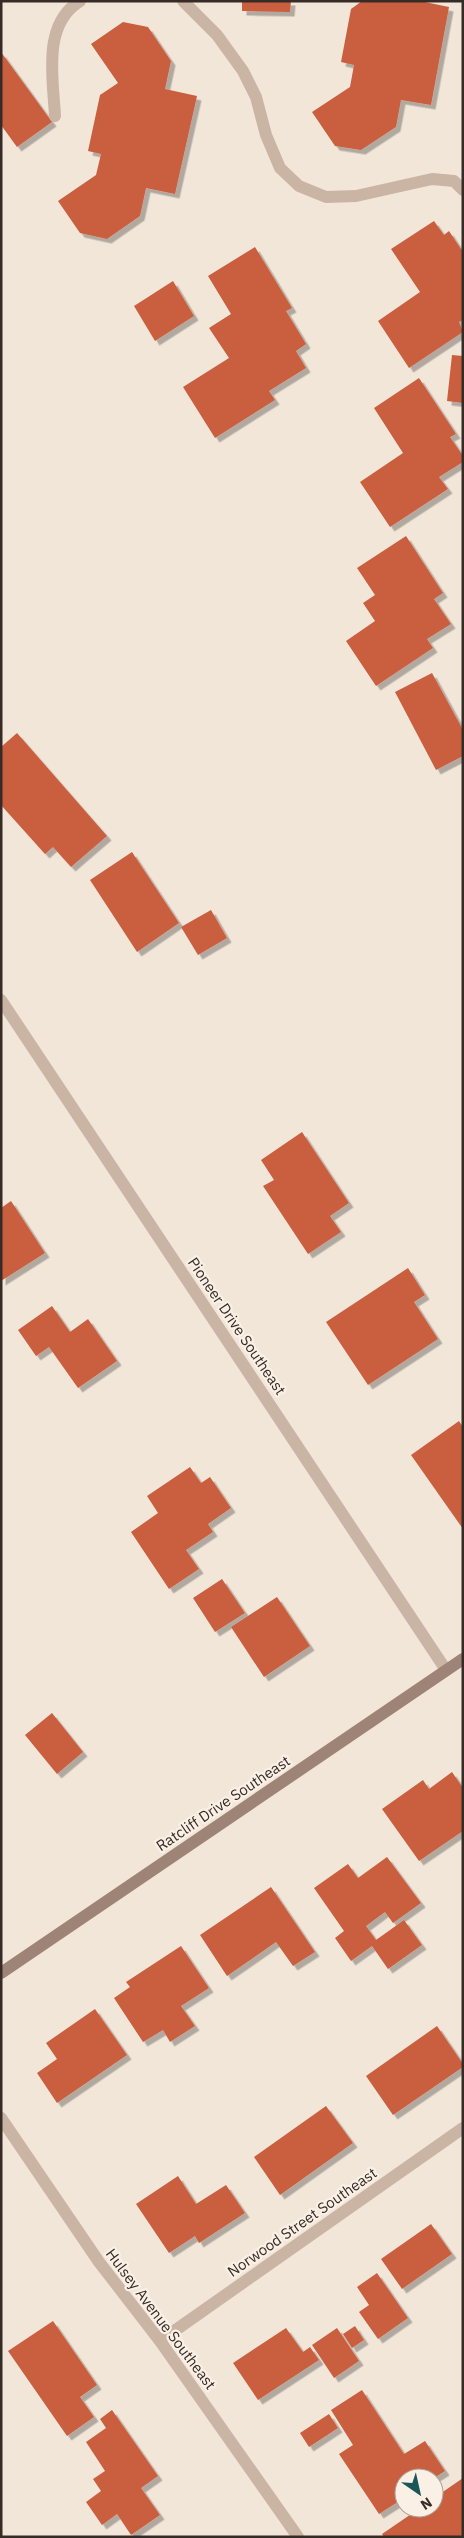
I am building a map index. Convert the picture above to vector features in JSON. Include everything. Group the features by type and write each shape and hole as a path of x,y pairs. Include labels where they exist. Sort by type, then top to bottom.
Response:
{"street":[{"path":"55,116 53,51 55,30 62,16 80,1"},
{"path":"182,1 217,35 243,71 256,97 266,136 280,168 299,186 326,197 356,196 432,179 454,181 463,190"},
{"name":"Pioneer Drive Southeast","path":"1,1000 446,1670"},
{"name":"Ratcliff Drive Southeast","path":"1,1973 463,1659"},
{"name":"Hulsey Avenue Southeast","path":"1,2118 98,2262 160,2341 298,2537"},
{"name":"Norwood Street Southeast","path":"160,2341 463,2128"}],"building":[{"path":"242,1 291,1 290,12 242,11"},
{"path":"362,1 420,1 449,7 431,105 401,100 396,127 361,150 335,146 312,112 350,87 354,65 341,62 351,9"},
{"path":"123,22 148,27 171,61 165,89 197,96 175,194 146,188 140,216 107,239 80,233 58,201 96,175 101,154 88,151 100,95 118,83 91,44"},
{"path":"1,52 52,122 17,147 1,125"},
{"path":"434,221 444,235 449,231 463,252 463,320 459,322 463,332 409,368 378,321 420,292 391,249"},
{"path":"255,247 292,308 286,311 306,344 296,351 306,368 269,391 275,400 215,438 183,387 229,358 209,328 231,314 208,276"},
{"path":"173,281 194,316 155,341 134,306"},
{"path":"452,355 463,356 463,403 447,401"},
{"path":"419,378 456,434 450,437 463,456 463,462 439,477 448,489 390,527 360,482 403,453 374,408"},
{"path":"406,536 443,593 434,599 451,624 427,639 433,648 376,686 346,641 375,621 363,603 375,595 357,568"},
{"path":"432,673 463,730 463,756 436,770 395,692"},
{"path":"17,733 107,836 71,867 53,847 45,854 1,805 1,747"},
{"path":"132,852 179,923 137,952 90,880"},
{"path":"211,910 227,938 198,955 181,927"},
{"path":"302,1132 349,1203 330,1216 341,1232 308,1254 263,1186 274,1180 261,1160"},
{"path":"11,1201 45,1253 1,1281 1,1208"},
{"path":"408,1268 425,1295 414,1302 438,1339 368,1385 326,1322"},
{"path":"52,1306 70,1332 88,1319 117,1361 78,1388 49,1347 36,1356 18,1330"},
{"path":"459,1421 463,1427 463,1529 411,1455"},
{"path":"190,1467 201,1483 210,1477 231,1508 208,1524 213,1532 186,1550 199,1569 169,1589 131,1532 158,1513 147,1496"},
{"path":"222,1579 245,1613 215,1632 193,1598"},
{"path":"277,1597 310,1646 264,1677 231,1627"},
{"path":"52,1713 83,1752 57,1774 25,1735"},
{"path":"452,1772 463,1788 463,1831 419,1861 382,1809 423,1780 429,1789"},
{"path":"387,1857 421,1903 393,1923 385,1912 366,1926 376,1940 404,1920 422,1945 388,1969 372,1946 351,1961 335,1938 344,1931 314,1888 348,1864 358,1878"},
{"path":"271,1887 315,1952 293,1966 276,1942 227,1976 200,1935"},
{"path":"181,1946 209,1988 181,2006 195,2026 170,2042 163,2030 143,2042 114,1998 130,1987 126,1982"},
{"path":"95,2009 127,2055 57,2103 37,2073 57,2059 46,2043"},
{"path":"437,2026 463,2064 463,2067 393,2115 366,2076"},
{"path":"326,2106 353,2143 280,2195 254,2157"},
{"path":"178,2176 196,2204 226,2185 245,2213 199,2243 195,2236 169,2253 136,2204"},
{"path":"431,2224 452,2254 402,2289 381,2259"},
{"path":"377,2273 408,2318 378,2339 359,2312 369,2305 357,2287"},
{"path":"53,2321 97,2385 80,2397 94,2417 67,2436 8,2351"},
{"path":"355,2326 364,2340 352,2348 343,2334"},
{"path":"286,2328 303,2352 310,2347 319,2360 258,2400 233,2363"},
{"path":"337,2328 359,2361 334,2378 312,2345"},
{"path":"362,2390 404,2454 425,2441 443,2468 394,2468 394,2504 379,2514 339,2454 353,2445 331,2410"},
{"path":"112,2410 158,2476 141,2488 160,2515 131,2535 117,2514 102,2525 86,2502 101,2491 93,2479 105,2471 86,2442 106,2428 100,2419"},
{"path":"329,2414 338,2428 309,2447 300,2433"},
{"path":"463,2478 463,2537 384,2537 382,2534 405,2518 444,2518 444,2491"}]}
